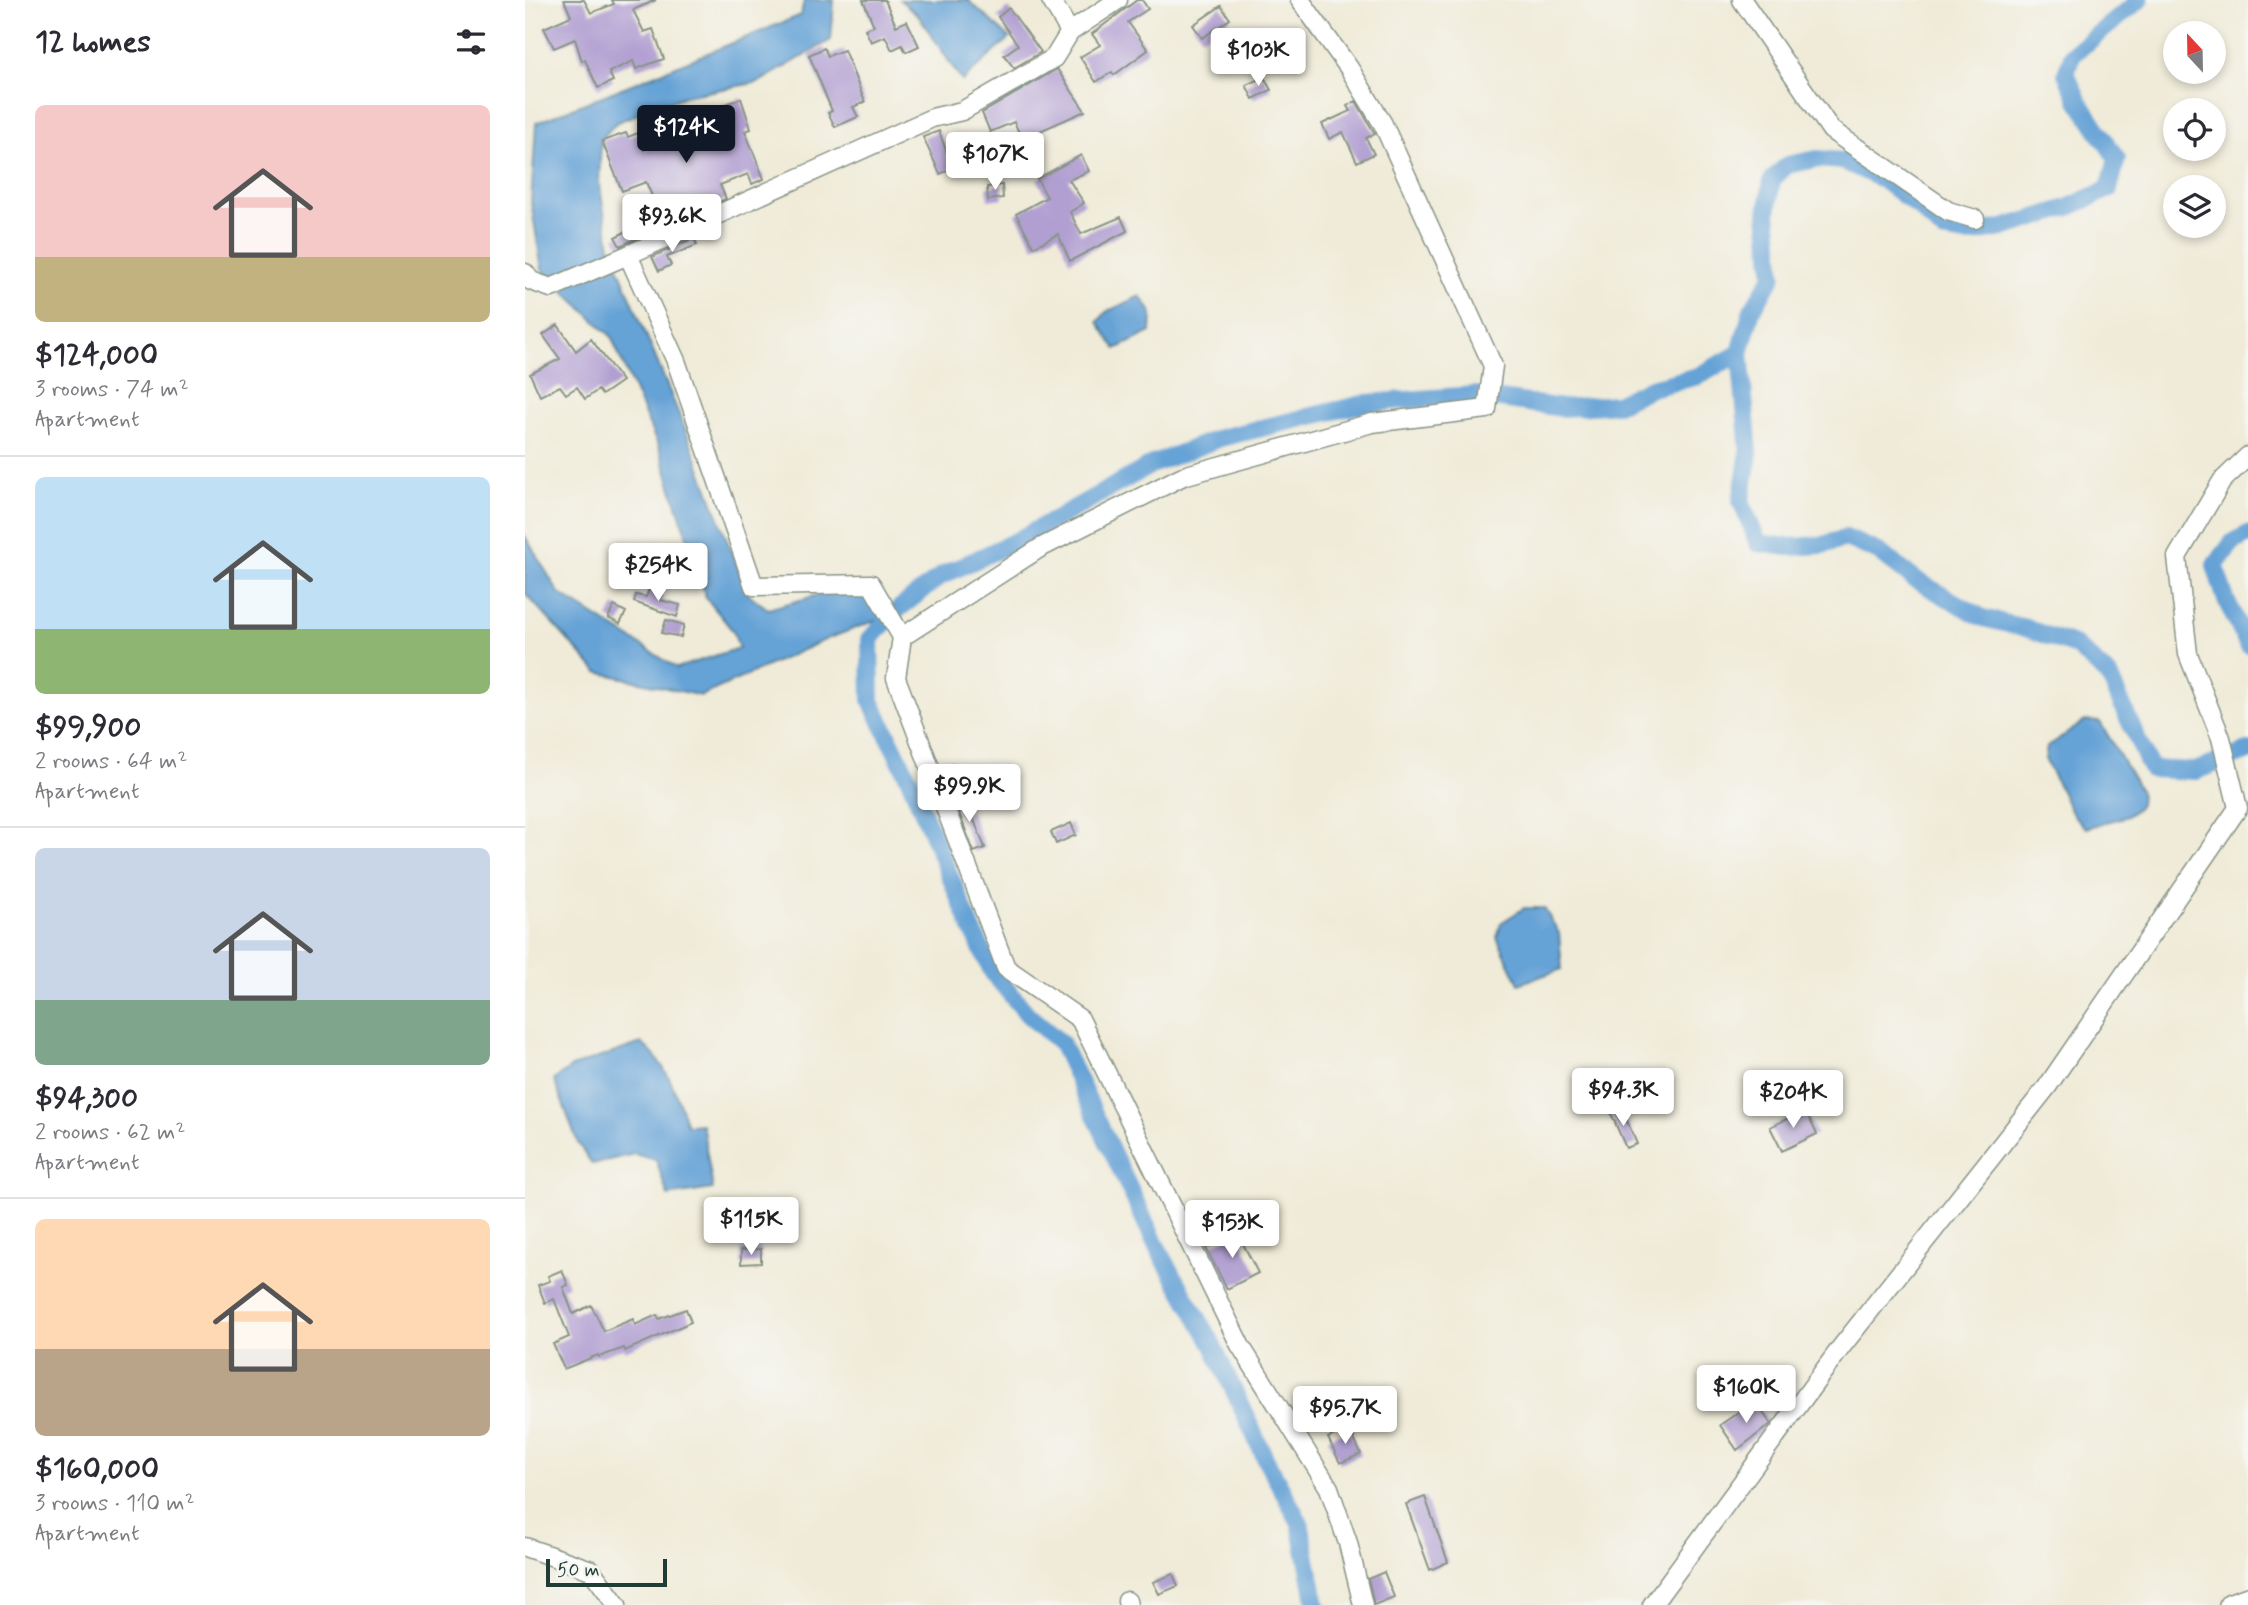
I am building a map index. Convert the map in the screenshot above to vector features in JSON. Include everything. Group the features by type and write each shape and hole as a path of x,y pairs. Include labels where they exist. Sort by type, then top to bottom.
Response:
{"main road":[{"path":"2231,1605 2248,1599"}],"street":[{"path":"1051,0 1070,32"},
{"path":"525,273 531,281 551,289 932,118 973,106 1054,58 1070,32 1118,0"},
{"path":"902,637 1039,548 1183,476 1372,423 1487,409 1493,366 1383,124 1349,68 1300,0"},
{"path":"1742,0 1831,130 1948,211 1975,219"},
{"path":"628,255 676,361 754,586 871,584 902,637 896,678 1006,968 1080,1019 1240,1345 1329,1488 1348,1543 1363,1605"},
{"path":"1652,1605 1842,1346 2047,1087 2238,808 2221,738 2188,654 2177,557 2222,481 2248,456"},
{"path":"525,1547 591,1570 617,1605"}],"water":[{"path":"804,0 834,0 831,40 759,82 685,96 617,122 601,139 599,182 610,247 690,441 747,593 768,609 828,592 865,591 882,618 827,639 701,696 597,672 525,593 525,536 559,593 677,668 739,648 733,631 706,598 659,448 611,336 542,270 531,203 536,123 801,15"},
{"path":"900,0 968,0 1010,38 962,81 918,15"},
{"path":"1140,296 1152,313 1151,332 1116,349 1098,322 1106,312"},
{"path":"2085,721 2100,722 2141,792 2140,805 2127,816 2086,828 2073,815 2045,759 2047,747"},
{"path":"1524,908 1544,908 1559,933 1562,969 1519,984 1497,938 1501,923"},
{"path":"641,1043 664,1070 687,1125 702,1124 713,1189 668,1196 656,1160 634,1154 592,1164 578,1143 554,1080 572,1067"}],"building":[{"path":"564,0 584,0 591,13 614,4 612,0 656,0 633,10 644,32 653,29 664,59 636,69 633,61 609,72 613,81 598,88 585,60 582,61 575,39 554,48 544,28 571,16"},
{"path":"863,0 885,0 896,26 907,21 919,46 906,52 902,45 892,50 885,36 871,42 865,29 874,26"},
{"path":"1137,0 1142,0 1148,9 1128,22 1148,50 1114,75 1112,72 1096,82 1080,57 1100,45 1092,34"},
{"path":"1221,6 1230,19 1202,38 1193,25"},
{"path":"1009,8 1041,52 1014,68 1004,55 1018,45 998,17"},
{"path":"824,48 828,56 844,50 865,102 853,107 858,117 835,127 828,113 832,111 809,55"},
{"path":"1057,69 1085,111 1022,139 1014,122 990,132 982,113"},
{"path":"1264,77 1271,90 1253,99 1246,85"},
{"path":"741,98 751,129 745,131 764,179 752,184 748,174 720,185 726,199 620,246 615,237 660,215 646,182 622,191 602,141 626,133 628,137 638,133 644,150 683,128 680,123"},
{"path":"1356,101 1375,134 1366,138 1374,154 1357,162 1343,132 1329,139 1322,124 1350,111 1347,106"},
{"path":"939,131 948,156 955,153 960,166 940,174 923,137"},
{"path":"1081,155 1089,171 1069,180 1084,203 1070,212 1081,234 1121,217 1127,231 1070,261 1058,234 1034,247 1016,214 1047,197 1037,179"},
{"path":"1002,185 1003,198 988,200 987,187"},
{"path":"694,238 697,245 667,257 671,265 659,271 652,257"},
{"path":"558,325 576,351 591,339 622,381 602,395 598,390 585,399 577,387 566,394 560,386 540,396 530,374 560,359 543,335"},
{"path":"692,560 694,578 677,579 675,562"},
{"path":"649,589 663,595 660,600 680,605 677,617 634,602 636,595 646,597"},
{"path":"614,606 626,612 620,624 608,618"},
{"path":"666,620 684,625 681,637 662,633"},
{"path":"953,764 959,783 949,786 942,767"},
{"path":"957,790 966,811 970,810 985,848 974,852 951,792"},
{"path":"1071,823 1076,835 1056,844 1051,832"},
{"path":"1621,1107 1637,1144 1626,1148 1610,1111"},
{"path":"1805,1110 1817,1134 1782,1151 1770,1127"},
{"path":"1237,1232 1258,1273 1227,1289 1206,1248"},
{"path":"761,1249 761,1263 741,1264 741,1250"},
{"path":"562,1270 568,1285 563,1287 573,1314 591,1305 604,1331 633,1319 635,1325 657,1315 659,1319 686,1309 691,1322 625,1351 624,1348 599,1357 598,1355 564,1369 553,1344 569,1337 554,1299 545,1303 538,1285 550,1281 548,1276"},
{"path":"1755,1401 1771,1424 1737,1450 1720,1425"},
{"path":"1349,1428 1361,1454 1340,1463 1328,1438"},
{"path":"1425,1497 1448,1562 1430,1570 1406,1504"},
{"path":"1384,1572 1394,1597 1374,1605 1368,1579"},
{"path":"1173,1574 1178,1586 1159,1594 1153,1582"}],"waterway":[{"path":"2140,0 2073,54 2066,73 2078,100 2117,159 2109,189 2067,208 2003,228 1966,234 1942,230 1919,207 1882,179 1843,161 1817,159 1787,165 1772,180 1767,213 1773,276 1752,310 1740,353 1749,453 1741,501 1758,543 1788,547 1823,545 1846,538 1879,552 1914,579 1983,618 2026,628 2076,646 2109,676 2151,769 2195,771 2248,751"},
{"path":"1316,1605 1300,1523 1266,1460 1210,1339 1158,1249 1061,1043 1028,1015 993,973 972,929 910,781 871,701 870,639 896,611 941,576 1016,541 1153,464 1220,438 1367,403 1474,395 1562,408 1617,404 1651,388 1698,376 1740,353"},
{"path":"2248,534 2232,543 2215,566 2226,600 2248,645"}]}
